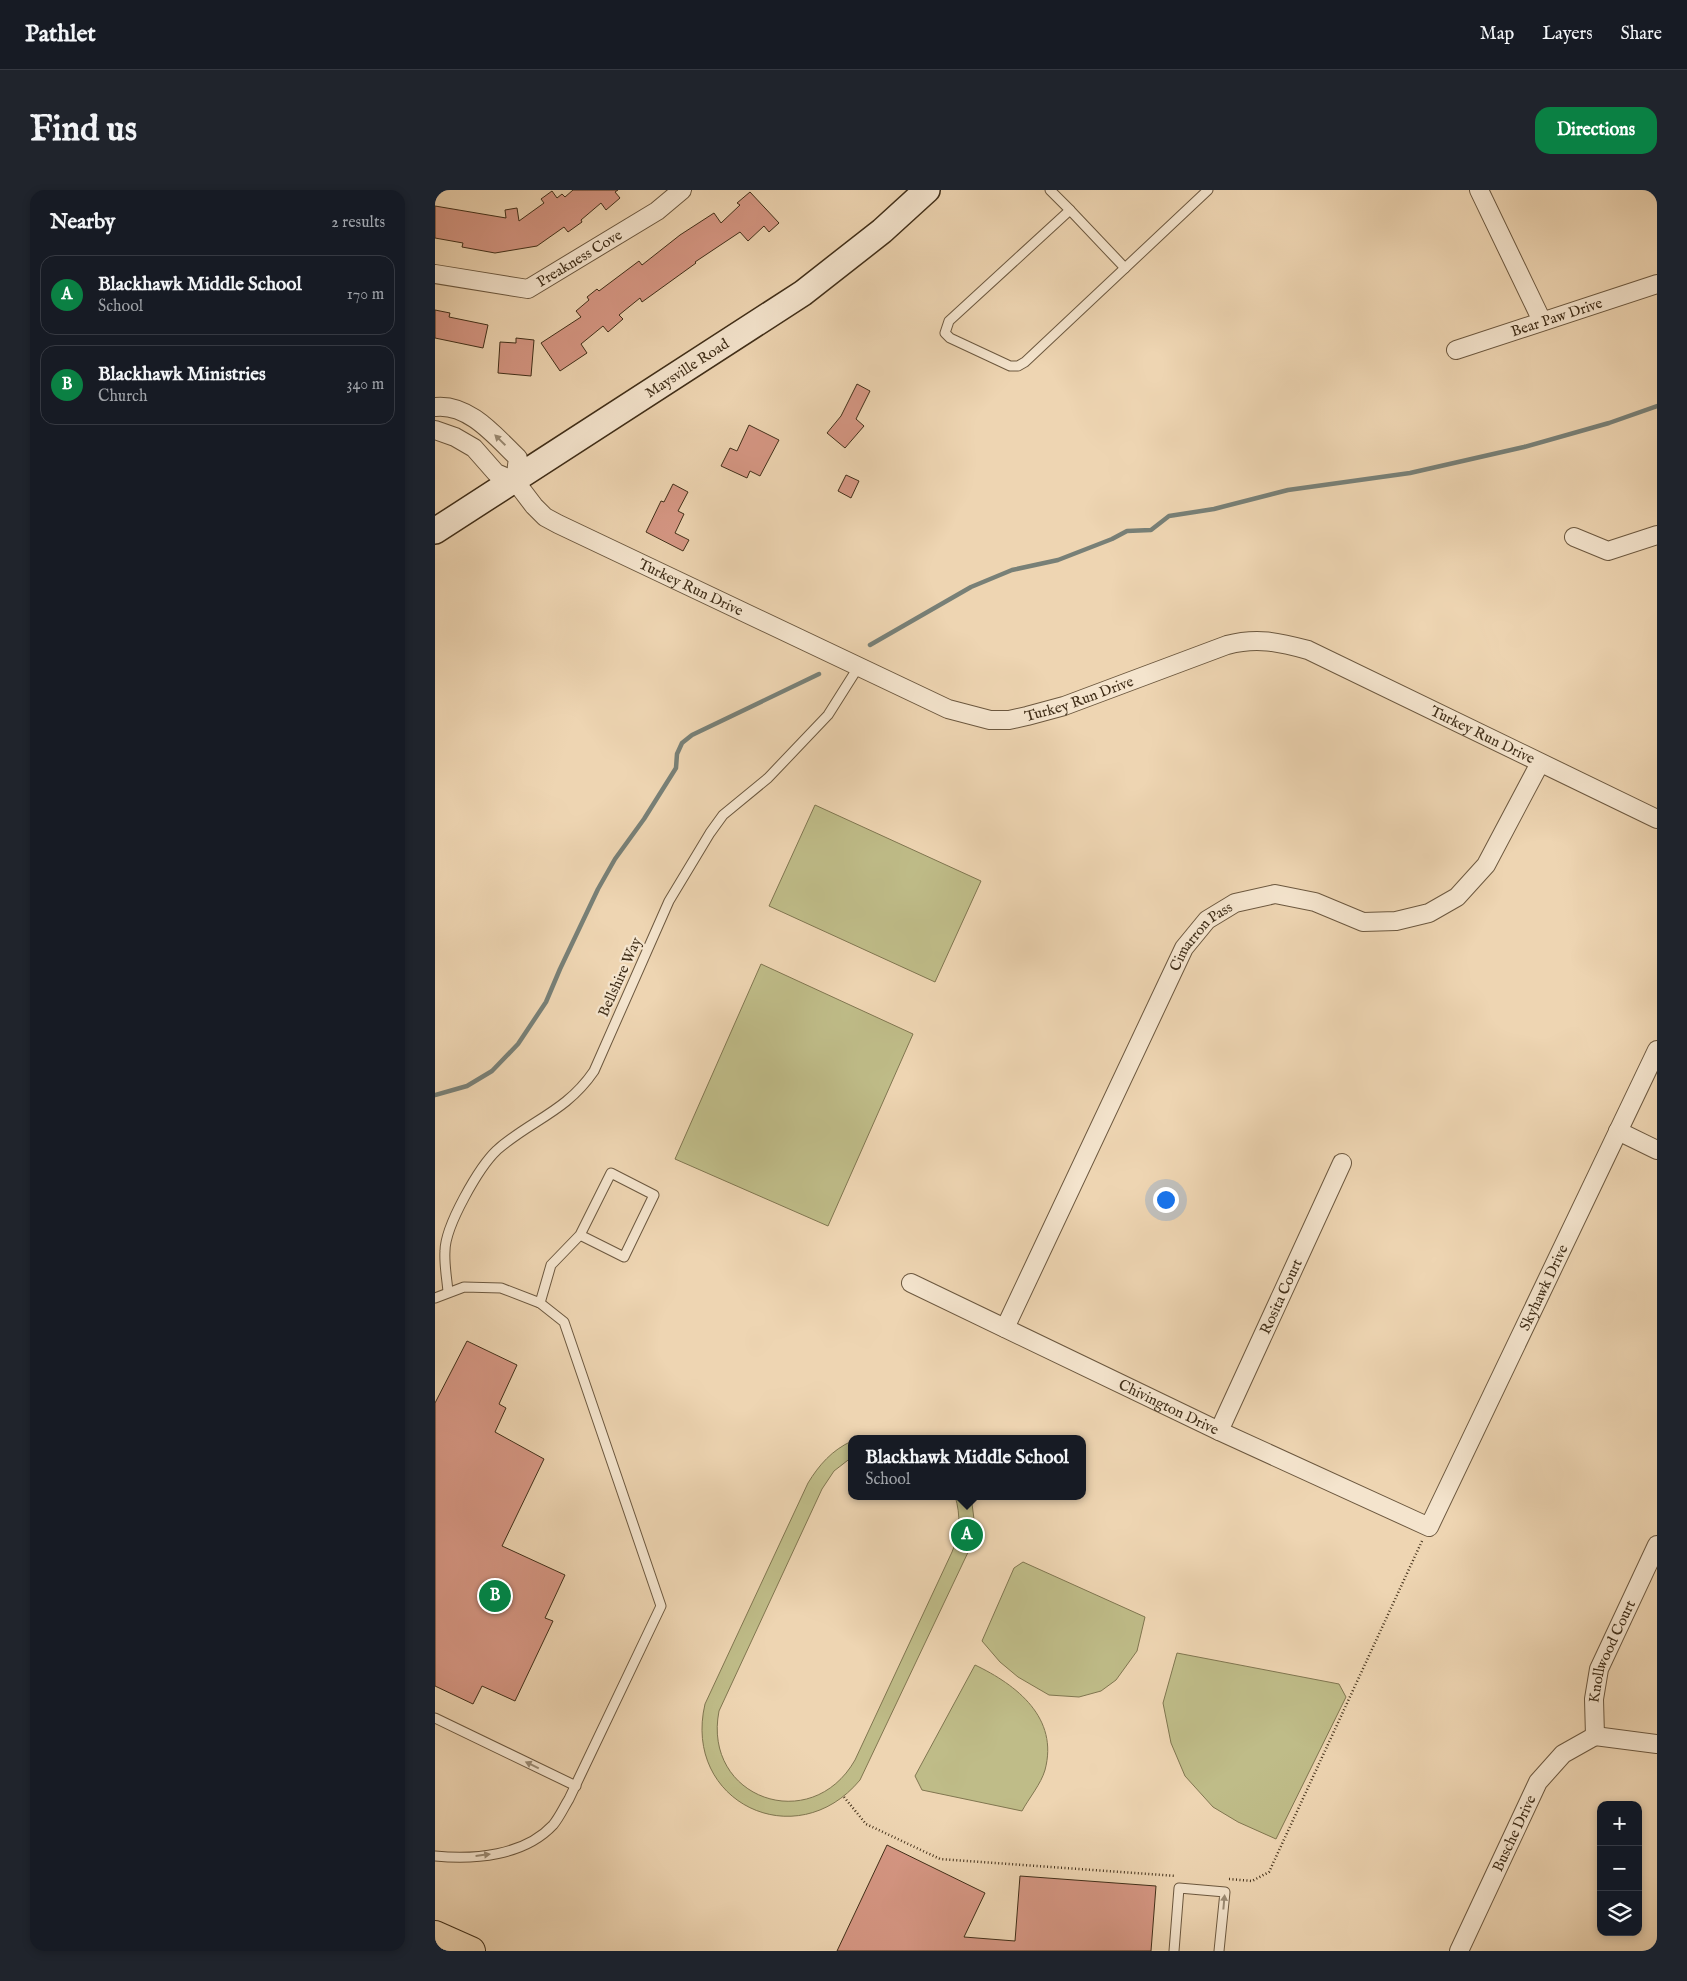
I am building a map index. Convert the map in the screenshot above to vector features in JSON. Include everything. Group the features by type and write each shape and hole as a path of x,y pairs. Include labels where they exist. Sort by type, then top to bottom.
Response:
{"main road":[{"name":"Maysville Road","path":"435,531 803,293 882,230 927,190"},
{"path":"435,1935 471,1951"}],"street":[{"name":"Preakness Cove","path":"435,274 528,289 657,211 682,190"},
{"path":"1479,190 1541,321"},
{"name":"Bear Paw Drive","path":"1456,350 1657,284"},
{"path":"435,407 443,406 457,410 473,418 489,430 518,458 515,481 496,473 473,448 435,430"},
{"name":"Turkey Run Drive","path":"515,481 534,506 545,517 558,524 948,709 990,720 1009,720 1064,706 1227,645 1244,640 1262,640 1308,650 1657,819"},
{"path":"1574,537 1609,550 1657,535"},
{"name":"Cimarron Pass","path":"1005,1328 1184,948 1207,920 1235,903 1275,894 1315,902 1363,922 1396,921 1429,913 1457,897 1486,866 1540,764"},
{"name":"Skyhawk Drive","path":"1429,1526 1657,1050"},
{"path":"1618,1132 1657,1150"},
{"name":"Rosita Court","path":"1219,1431 1342,1163"},
{"name":"Chivington Drive","path":"911,1283 1219,1431 1429,1526"},
{"name":"Knollwood Court","path":"1595,1736 1593,1699 1599,1669 1657,1545"},
{"path":"1595,1736 1657,1744"},
{"name":"Busche Drive","path":"1459,1951 1538,1782 1563,1754 1595,1736"}],"lane":[{"path":"1050,190 1125,268"},
{"path":"1070,210 949,321 945,333 950,338 1003,364 1018,366 1025,362 1207,190"},
{"name":"Bellshire Way","path":"448,1292 445,1249 451,1227 480,1170 497,1150 555,1111 582,1088 593,1071 669,901 710,833 723,815 768,778 828,715 859,666"},
{"path":"540,1303 551,1265 580,1235 611,1173 655,1195 624,1257 580,1235"},
{"path":"435,1298 464,1287 501,1288 540,1303 564,1322 661,1606 576,1786 553,1826 531,1842 509,1851 457,1858 435,1856"},
{"path":"435,1718 576,1786"},
{"path":"1173,1951 1179,1888 1225,1892 1219,1951"}],"path":[{"path":"1223,1879 1252,1881 1269,1872 1429,1526"},
{"path":"844,1797 866,1824 940,1859 1184,1876"}],"shaded area":[{"path":"815,805 981,881 935,982 769,906"},
{"path":"761,964 913,1034 828,1226 675,1159"},
{"path":"848,1443 848,1460 834,1471 822,1489 719,1711 718,1741 727,1766 743,1785 764,1797 788,1801 813,1797 836,1784 855,1760 952,1552 959,1524 956,1500 972,1500 974,1519 971,1546 860,1780 834,1803 806,1814 777,1816 750,1808 727,1791 711,1768 702,1739 705,1704 808,1483 827,1459"},
{"path":"1023,1562 1145,1617 1137,1651 1116,1680 1101,1691 1079,1697 1049,1695 1018,1677 1000,1662 982,1641 1014,1568"},
{"path":"1177,1653 1339,1684 1346,1697 1276,1839 1238,1822 1213,1807 1185,1776 1171,1743 1163,1703"},
{"path":"975,1665 991,1673 1019,1693 1040,1719 1046,1734 1048,1751 1045,1770 1038,1786 1022,1811 922,1790 915,1776"}],"building":[{"path":"573,190 618,190 615,192 620,198 606,210 601,203 581,220 582,222 568,232 564,227 537,246 495,253 462,247 463,243 435,238 435,206 506,218 505,210 517,208 519,221 544,203 541,199 552,191 557,198 562,194 565,197"},
{"path":"750,192 779,223 769,232 764,226 748,241 740,232 695,262 642,302 640,298 619,315 623,319 608,332 603,326 581,344 587,353 560,371 541,343 581,317 576,311 589,300 587,297 597,289 599,291 639,261 642,265 680,235 714,213 721,223 740,205 737,203"},
{"path":"435,310 450,313 449,317 488,325 483,348 435,338"},
{"path":"516,338 534,340 531,376 498,373 500,342 516,343"},
{"path":"857,384 870,391 856,419 864,426 845,448 827,433 841,416"},
{"path":"749,425 779,440 760,476 750,471 747,478 721,466 730,448 737,451"},
{"path":"846,475 859,481 851,498 838,491"},
{"path":"673,484 688,492 678,511 684,514 675,533 689,540 683,551 646,532 661,501 664,502"},
{"path":"467,1341 517,1365 499,1404 506,1408 495,1432 544,1459 502,1546 565,1575 545,1618 553,1621 515,1701 482,1686 473,1704 435,1686 435,1403"},
{"path":"887,1845 985,1893 964,1937 1015,1941 1020,1876 1156,1886 1151,1951 837,1951"}],"waterway":[{"path":"870,645 971,587 1012,570 1058,560 1112,539 1127,531 1151,530 1169,516 1214,509 1288,490 1410,473 1524,447 1609,423 1657,406"},
{"path":"435,1095 467,1086 492,1071 518,1044 546,1002 598,889 615,859 644,819 676,768 677,754 682,743 692,735 819,674"}],"place":[{"name":"Blackhawk Middle School","path":"967,1535"},
{"name":"Blackhawk Ministries","path":"495,1596"}]}
